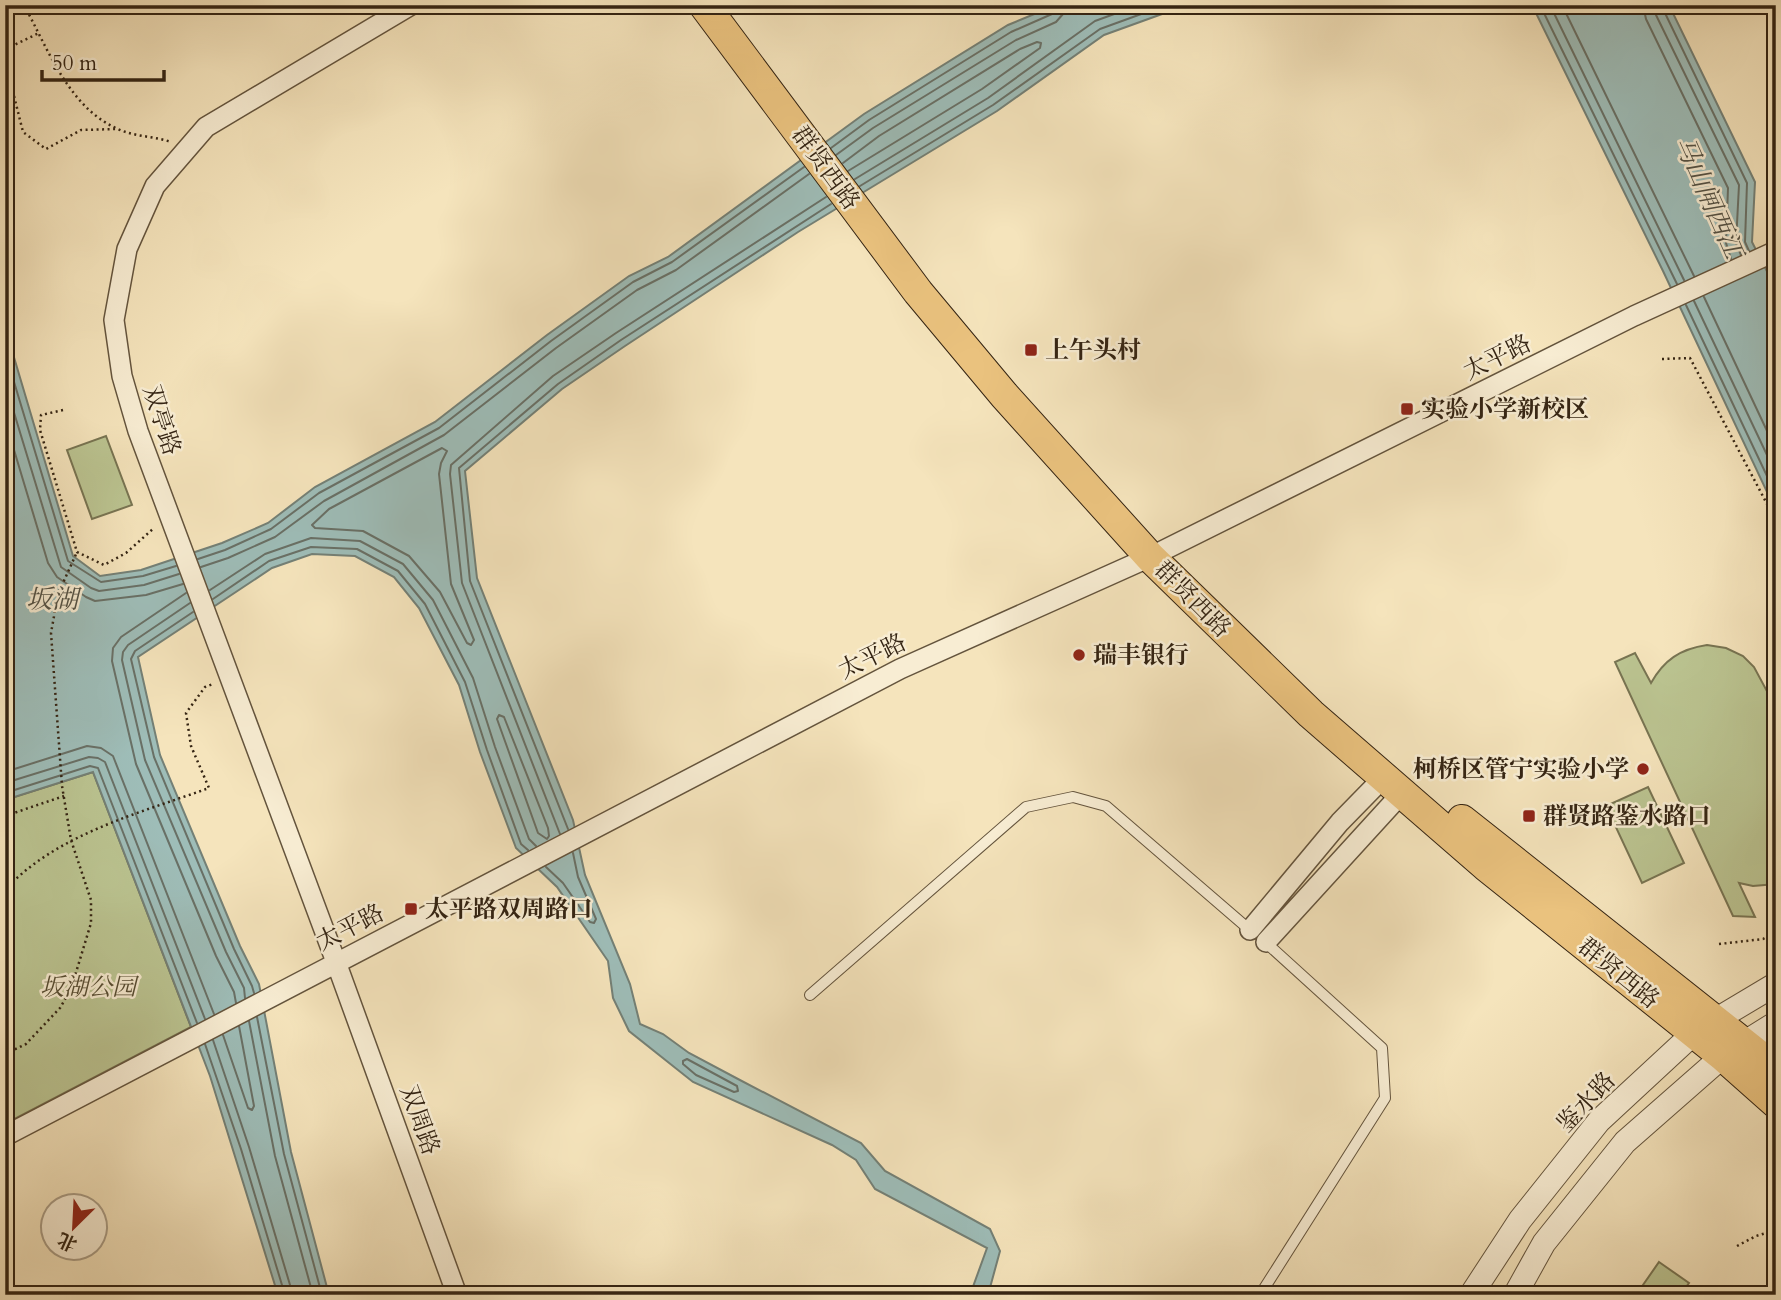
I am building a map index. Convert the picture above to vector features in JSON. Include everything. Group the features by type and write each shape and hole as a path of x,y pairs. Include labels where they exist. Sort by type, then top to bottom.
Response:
{"main road":[{"name":"群贤西路","path":"704,5 818,143"},
{"name":"群贤西路","path":"724,5 818,143 860,199 918,292 1004,394 1159,552 1311,714 1486,866 1704,1026"},
{"name":"群贤西路","path":"1159,552 1360,736 1733,1049 1776,1103"},
{"name":"群贤西路","path":"1733,1049 1776,1069"}],"street":[{"name":"双亭路","path":"336,962 138,431 122,376 114,320 127,249 155,186 206,127 411,5"},
{"name":"太平路","path":"5,1136 900,669 1159,552 1634,316 1776,251"},
{"path":"1250,930 1340,822 1393,785"},
{"path":"1266,942 1393,785"},
{"name":"双周路","path":"336,962 457,1295"},
{"name":"鉴水路","path":"1471,1295 1520,1220 1599,1121 1704,1026 1776,984"},
{"path":"1515,1295 1544,1243 1625,1142 1733,1049 1776,1023"}],"lane":[{"path":"810,995 1026,807 1073,797 1106,806 1266,942 1382,1048 1385,1098 1260,1295"}],"path":[{"path":"5,17 25,7 73,94 94,114 117,129"},
{"path":"10,47 39,33"},
{"path":"5,38 10,47 11,84 23,132 46,149 81,130 117,129 188,148"},
{"path":"1662,359 1690,358 1776,521"},
{"path":"5,1055 26,1044 60,1007 71,989 91,923 91,900 71,840 62,786 51,633 58,594 77,552 40,429 41,415 64,410"},
{"path":"77,552 104,565 126,554 169,514"},
{"path":"5,890 39,860 71,840 209,788 191,746 186,713 205,687 230,678"},
{"path":"5,816 64,796"},
{"path":"1719,944 1763,939 1776,932"},
{"path":"1737,1247 1756,1236 1776,1230"}],"green space":[{"path":"106,436 132,505 92,519 67,450"},
{"path":"1707,645 1726,648 1743,656 1754,667 1776,708 1776,884 1753,886 1739,883 1755,917 1733,916 1615,662 1635,653 1651,683 1661,668 1674,657 1689,649"},
{"name":"坂湖公园","path":"93,772 191,1027 5,1124 5,800"},
{"path":"1648,787 1684,863 1642,883 1606,806"},
{"path":"1659,1262 1689,1283 1680,1295 1636,1295"}],"water":[{"name":"坂湖","path":"1056,5 1187,5 1104,35 997,111 798,232 562,389 465,471 477,578 573,820 585,875 630,984 640,1024 663,1034 689,1053 861,1143 885,1171 990,1229 1000,1251 988,1295 970,1295 987,1248 875,1189 856,1160 832,1145 693,1082 629,1031 613,998 608,961 557,887 516,848 480,752 459,685 419,608 394,577 355,556 312,554 272,568 138,657 160,755 240,946 259,984 291,1152 329,1295 278,1295 210,1076 93,772 5,800 5,327 73,556 100,576 141,570 222,543 268,523 315,487 435,422 547,335 629,276 668,257 864,114 1008,25"},
{"name":"马山闸西江","path":"1532,5 1669,5 1755,182 1752,242 1776,289 1776,511 1663,271"}],"place":[{"name":"上午头村","path":"1031,350"},
{"name":"实验小学新校区","path":"1407,409"},
{"name":"瑞丰银行","path":"1079,655"},
{"name":"柯桥区管宁实验小学","path":"1643,769"},
{"name":"群贤路鉴水路口","path":"1529,816"},
{"name":"太平路双周路口","path":"411,909"}]}
